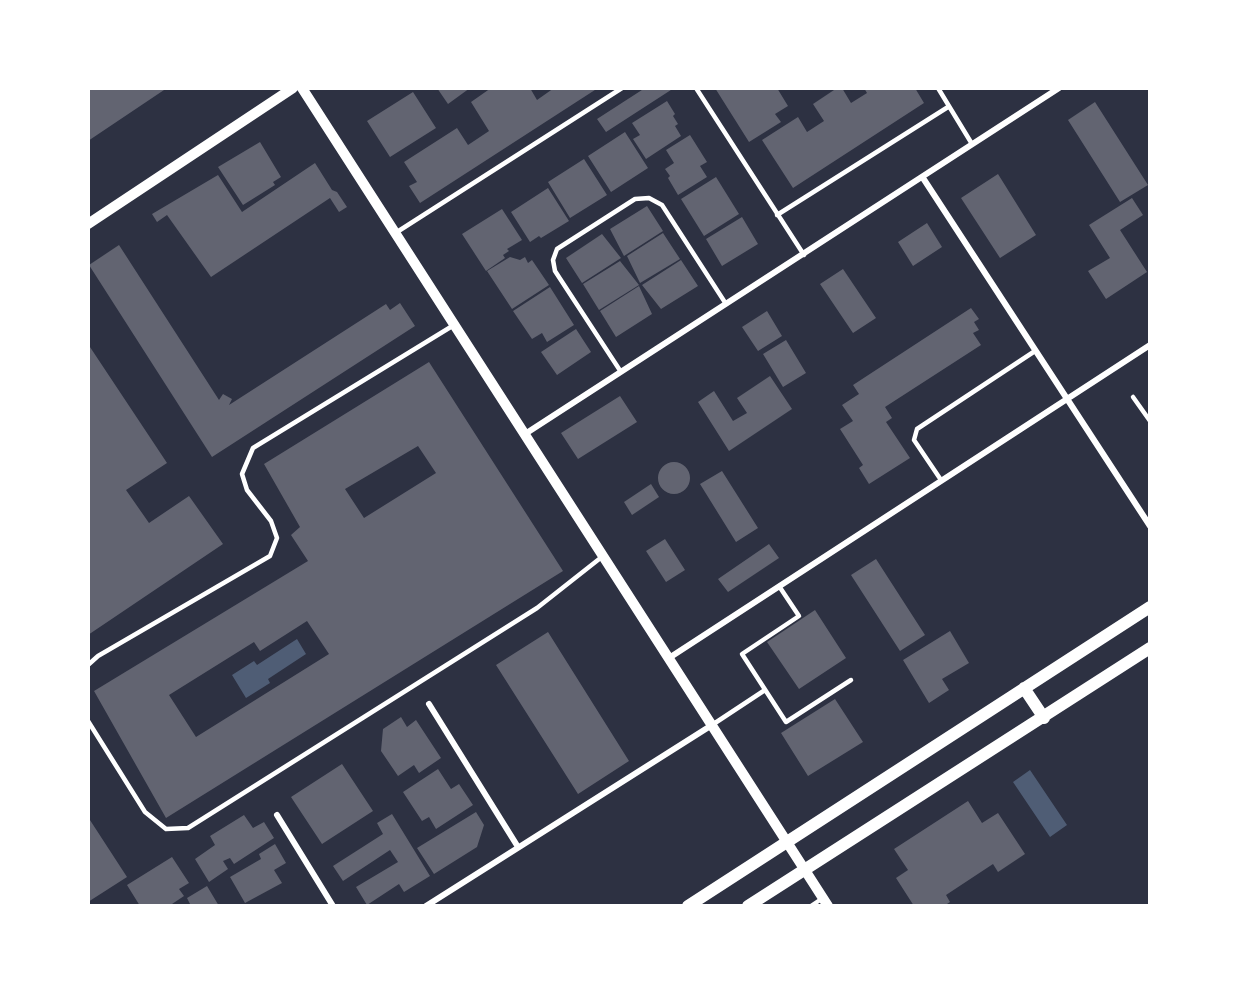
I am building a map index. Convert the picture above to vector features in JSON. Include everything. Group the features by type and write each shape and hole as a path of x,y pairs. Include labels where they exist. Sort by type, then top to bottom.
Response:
{"main road":[{"path":"688,906 1149,607"},
{"path":"748,906 1044,718 1149,648"},
{"path":"1024,688 1044,718"}],"street":[{"path":"88,224 293,88"},
{"path":"302,88 825,902"},
{"path":"525,434 804,256 1059,88"},
{"path":"922,178 1149,526"},
{"path":"669,658 1149,345"},
{"path":"429,704 518,847"},
{"path":"426,906 712,725"},
{"path":"277,815 333,906"}],"lane":[{"path":"395,233 622,88"},
{"path":"696,88 804,256"},
{"path":"938,88 972,144"},
{"path":"777,214 948,107"},
{"path":"621,372 555,271 553,260 557,249 635,199 649,198 662,205 726,304"},
{"path":"88,665 98,656 270,556 277,538 271,521 246,490 242,474 253,448 454,325"},
{"path":"941,480 914,441 917,429 1035,351"},
{"path":"1133,396 1149,422"},
{"path":"88,721 144,812 166,829 188,828 537,608 603,556"},
{"path":"779,586 799,616 742,654 786,722 851,680"},
{"path":"712,725 765,690"},
{"path":"811,906 825,902"}],"water":[{"path":"297,639 306,654 268,679 270,683 246,698 232,675 254,661 257,665"},
{"path":"1030,770 1067,825 1050,837 1013,782"}],"building":[{"path":"88,88 167,88 88,141"},
{"path":"437,88 470,88 448,104"},
{"path":"491,88 530,88 537,100 554,88 598,88 420,203 409,186 417,182 404,162 457,128 468,145 489,131 471,102"},
{"path":"645,88 674,88 606,132 597,119"},
{"path":"715,88 777,88 788,106 775,114 781,122 749,142"},
{"path":"837,88 842,88 851,103 867,93 864,88 915,88 924,103 793,188 762,140 798,117 807,132 824,121 813,104"},
{"path":"413,92 436,128 390,157 367,121"},
{"path":"667,101 675,114 673,116 678,124 675,126 681,136 646,159 633,139 640,135 632,123"},
{"path":"1095,102 1148,185 1120,202 1068,120"},
{"path":"625,132 648,168 611,192 588,156"},
{"path":"690,135 707,162 700,166 707,177 678,195 665,169 674,163 666,150"},
{"path":"260,142 281,177 273,182 275,185 243,205 218,167"},
{"path":"584,159 607,195 570,218 548,182"},
{"path":"315,163 332,190 337,192 347,207 339,212 330,198 211,277 167,215 157,222 152,214 218,175 242,212"},
{"path":"998,174 1036,235 1000,258 961,198"},
{"path":"716,177 739,214 704,236 681,199"},
{"path":"548,188 569,221 530,242 511,212"},
{"path":"1132,198 1143,215 1120,230 1147,272 1106,299 1088,271 1110,258 1089,225"},
{"path":"647,206 663,231 624,256 610,229"},
{"path":"502,209 522,240 507,249 509,251 503,255 505,258 486,271 462,234"},
{"path":"742,217 758,244 722,266 706,239"},
{"path":"927,223 942,247 913,266 898,242"},
{"path":"663,233 680,259 640,283 627,256"},
{"path":"602,234 621,258 582,283 566,258"},
{"path":"119,245 219,400 223,394 232,399 229,405 386,304 390,310 400,303 415,326 212,457 89,265"},
{"path":"510,257 520,260 525,257 528,263 532,260 549,285 512,309 487,271"},
{"path":"681,260 698,286 661,309 642,285"},
{"path":"620,261 639,285 599,310 583,284"},
{"path":"843,269 876,318 853,333 820,284"},
{"path":"639,286 652,314 616,337 600,311"},
{"path":"550,287 574,325 547,342 542,333 532,339 513,311"},
{"path":"971,308 979,319 974,322 979,330 973,333 981,345 885,407 892,418 886,422 910,458 869,484 859,468 863,465 840,429 853,421 842,405 859,394 853,385"},
{"path":"767,311 782,336 758,351 742,327"},
{"path":"576,329 591,352 557,375 541,352"},
{"path":"786,340 806,373 783,387 763,354"},
{"path":"88,344 167,463 126,490 149,523 189,496 223,544 88,635"},
{"path":"429,362 563,571 166,818 94,691 308,561 291,535 300,527 264,464","holes":["418,446 436,473 364,518 345,489","307,621 329,654 196,737 169,695 254,642 260,651"]},
{"path":"770,376 792,409 729,451 698,402 714,391 733,421 747,413 737,398"},
{"path":"620,396 637,422 578,459 561,433"},
{"path":"674,462 685,467 690,478 685,489 674,494 663,489 658,478 663,467"},
{"path":"722,471 758,528 736,542 700,484"},
{"path":"651,484 659,497 632,515 624,502"},
{"path":"665,539 685,570 666,582 646,551"},
{"path":"769,544 779,558 728,592 718,579"},
{"path":"876,559 925,635 900,651 851,575"},
{"path":"815,610 846,658 799,689 767,642"},
{"path":"950,631 969,663 942,679 949,690 929,703 903,660"},
{"path":"548,632 629,761 578,794 496,665"},
{"path":"835,699 863,742 808,776 781,733"},
{"path":"401,717 407,727 416,720 441,758 419,773 414,765 398,776 381,751 383,729"},
{"path":"342,764 373,811 322,844 291,797"},
{"path":"438,769 451,789 459,784 473,805 436,829 429,817 422,821 403,792"},
{"path":"968,801 982,823 998,813 1025,854 998,872 993,864 946,895 950,902 944,906 914,906 896,878 908,870 894,849"},
{"path":"476,812 484,825 477,847 434,874 417,848"},
{"path":"392,814 430,876 404,892 399,884 367,905 356,887 398,862 390,850 343,881 333,866 383,834 377,823"},
{"path":"244,815 253,828 264,822 274,838 234,864 230,858 223,861 228,869 209,882 195,859 215,845 210,836"},
{"path":"88,817 127,877 88,902"},
{"path":"275,844 286,863 274,870 282,883 245,903 230,877 261,859 259,854"},
{"path":"172,857 189,883 179,889 184,896 169,906 140,906 127,885"},
{"path":"207,886 219,906 188,906 190,904 187,898"}]}
